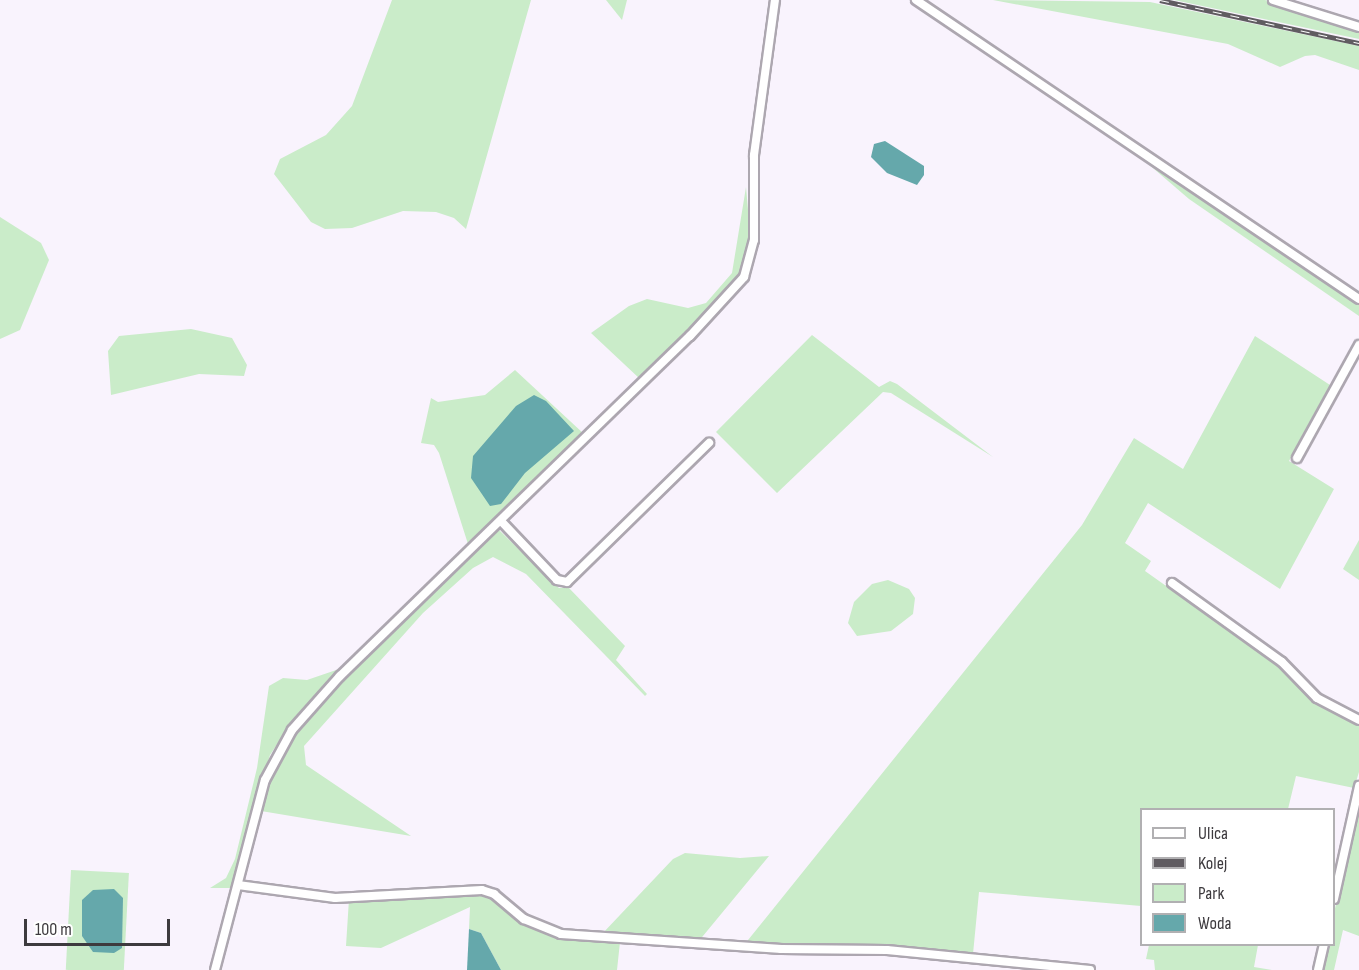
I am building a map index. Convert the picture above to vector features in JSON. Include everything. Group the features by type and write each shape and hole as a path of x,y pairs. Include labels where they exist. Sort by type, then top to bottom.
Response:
{"street":[{"path":"215,970 265,780 291,730 340,676 711,315 744,277 754,240 754,155 775,0"},
{"path":"916,0 926,3 1359,299"},
{"path":"1274,0 1359,27"},
{"path":"1298,458 1359,345"},
{"path":"501,521 557,580 567,582 709,443"},
{"path":"1172,584 1282,662 1310,693 1359,720"},
{"path":"1335,894 1359,786"},
{"path":"238,885 334,898 482,890 494,894 524,919 561,934 771,948 897,951 1090,970"},
{"path":"1318,970 1324,946"}],"green space":[{"path":"392,0 531,0 466,229 454,218 436,212 403,211 352,228 325,229 311,222 274,174 280,159 326,135 352,106"},
{"path":"606,0 627,0 622,20"},
{"path":"993,0 1150,2 1359,46 1359,70 1315,55 1305,56 1280,67 1228,44"},
{"path":"1174,0 1265,0 1359,30 1359,39"},
{"path":"1139,156 1359,305 1359,316 1189,199"},
{"path":"746,187 750,232 745,267 724,298 640,379 591,333 629,306 647,299 688,308 706,303 732,273"},
{"path":"0,217 41,243 49,260 20,330 0,339"},
{"path":"191,329 232,338 247,365 244,376 199,374 111,395 108,351 119,336"},
{"path":"812,335 879,387 890,381 897,384 993,457 891,393 883,392 777,493 716,432"},
{"path":"1255,336 1330,385 1289,461 1334,489 1280,589 1148,503 1125,543 1151,561 1145,571 1272,661 1316,700 1359,724 1359,772 1354,788 1296,776 1288,808 1140,808 1140,906 979,892 973,954 744,945 1082,525 1134,438 1183,469"},
{"path":"515,370 584,434 468,544 439,453 434,445 421,443 431,398 438,402 485,395"},
{"path":"499,530 559,588 568,587 625,646 616,660 647,694 645,696 526,574 493,557 473,568 423,613 304,746 306,765 411,836 261,811 269,781 286,744 314,709"},
{"path":"1359,540 1359,580 1343,569"},
{"path":"888,580 909,589 915,598 913,614 891,631 857,636 848,623 854,602 872,584"},
{"path":"342,668 291,723 270,755 231,888 210,888 226,878 235,859 257,768 269,686 283,678 307,680"},
{"path":"1359,800 1359,936 1343,930 1334,970 1322,970 1327,946 1335,946 1335,908"},
{"path":"685,853 740,858 769,856 698,942 602,934 673,859"},
{"path":"71,870 129,873 124,970 66,970"},
{"path":"479,893 495,899 544,932 620,942 617,970 501,970 481,933 469,929 470,907 381,948 346,946 349,899"},
{"path":"1149,946 1258,946 1254,967 1272,970 1155,970 1154,960 1146,959"}],"water":[{"path":"885,141 924,166 924,175 917,185 887,173 871,157 874,144"},
{"path":"534,395 546,401 574,431 525,473 501,504 490,506 471,478 473,456 516,406"},
{"path":"114,889 123,898 122,948 114,953 93,952 82,936 82,900 93,890"},
{"path":"469,929 481,933 501,970 467,970"}],"railway":[{"path":"1160,0 1359,43"}]}
